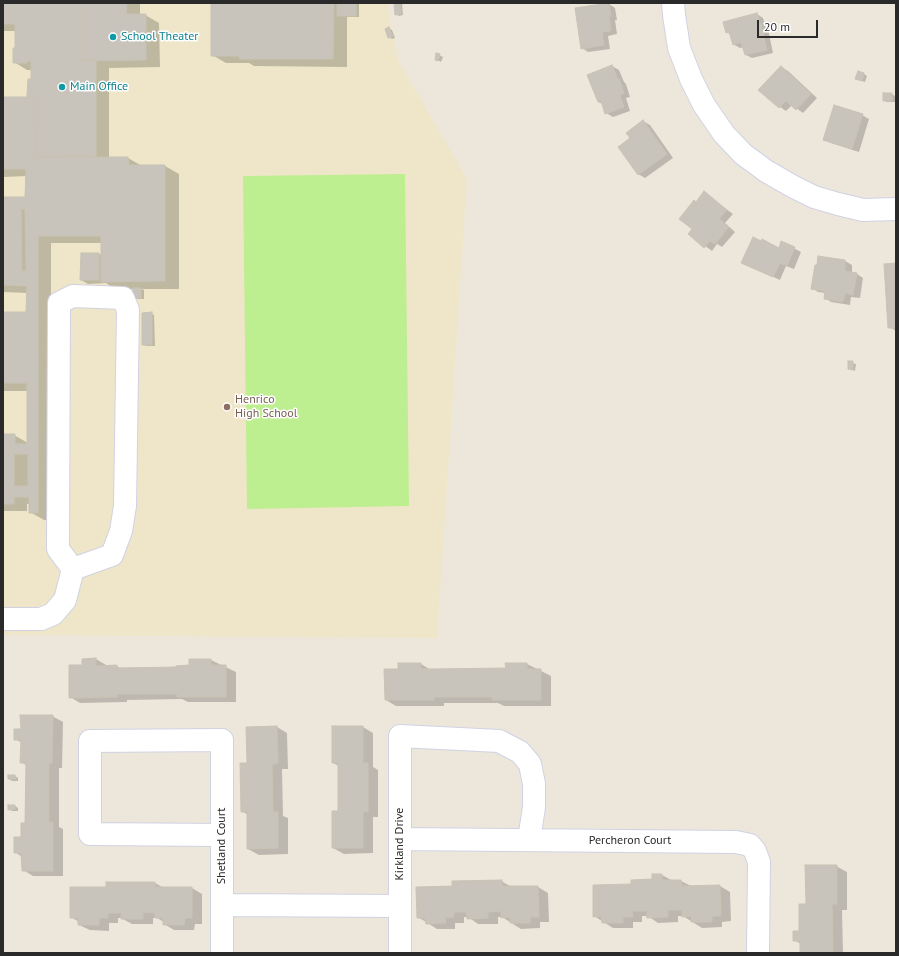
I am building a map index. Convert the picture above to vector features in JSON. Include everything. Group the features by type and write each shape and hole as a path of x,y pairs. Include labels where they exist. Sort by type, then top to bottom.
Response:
{"street":[{"path":"673,3 679,48 691,79 704,105 724,134 743,154 766,171 814,197 863,210 896,210"},
{"path":"73,296 123,298 128,310 125,506 121,531 112,555 73,569 58,549 59,303 73,296"},
{"path":"3,619 41,618 52,614 65,600 73,569"},
{"name":"Kirkland Drive","path":"400,953 400,736 499,740 520,752 530,764 534,784 534,807 529,840"},
{"name":"Shetland Court","path":"222,835 90,834 90,741 222,740 222,835 222,953"},
{"name":"Percheron Court","path":"400,839 736,842 750,845 755,851 759,862 758,953"},
{"path":"222,904 400,906"}],"shaded area":[{"name":"Henrico High School","path":"3,3 387,3 398,60 467,179 437,638 3,635"}],"green space":[{"path":"405,174 409,506 247,509 243,176"}],"building":[{"name":"Main Office","path":"3,3 80,3 80,61 96,60 96,156 36,157 37,96 27,96 28,79 31,79 31,61 27,61 27,63 13,63 13,48 15,48 15,24 3,24"},
{"name":"School Theater","path":"80,3 127,3 126,14 146,14 146,60 80,61"},
{"path":"211,3 334,3 333,59 240,59 239,56 211,56"},
{"path":"337,3 356,3 356,16 337,16"},
{"path":"394,3 400,3 401,14 395,15"},
{"path":"609,3 611,31 602,32 604,45 581,49 575,8"},
{"path":"757,13 767,50 745,55 741,42 733,45 729,32 726,33 723,22"},
{"path":"389,27 393,37 388,38 385,29"},
{"path":"436,53 440,54 438,61 435,60"},
{"path":"612,65 624,93 620,95 624,107 605,114 601,101 598,102 587,75"},
{"path":"781,66 811,94 796,110 786,101 779,108 758,90"},
{"path":"858,71 864,73 862,81 855,79"},
{"path":"883,93 892,93 892,101 883,101"},
{"path":"37,96 36,157 128,157 129,165 165,165 165,281 101,282 101,236 38,236 38,513 29,513 29,497 14,497 14,504 3,504 3,434 15,434 15,444 27,444 27,383 3,383 3,312 26,312 27,286 3,285 3,197 25,197 26,169 3,169 3,97","holes":["21,209 25,209 26,271 22,271","14,454 28,454 28,486 14,486"]},
{"path":"834,105 863,114 852,149 823,140"},
{"path":"643,120 667,154 638,175 618,147 630,138 626,133"},
{"path":"704,191 727,210 719,219 729,227 715,244 710,241 704,248 688,234 692,229 679,219 694,200 696,202"},
{"path":"753,237 761,241 762,239 779,248 781,241 795,247 787,266 780,263 773,277 741,263"},
{"path":"81,253 99,253 99,280 80,280"},
{"path":"818,256 845,260 845,271 857,273 853,295 845,293 843,302 824,299 825,291 811,289"},
{"path":"896,263 896,328 888,328 884,264"},
{"path":"133,288 141,288 141,298 133,298"},
{"path":"152,312 152,345 142,345 142,313"},
{"path":"848,361 853,361 853,370 848,369"},
{"path":"96,658 96,666 117,665 117,668 176,667 189,665 189,659 211,659 211,665 226,665 226,697 177,697 177,694 117,694 117,697 69,698 69,665 82,665 82,659"},
{"path":"398,663 421,663 421,669 433,669 506,668 505,663 527,663 527,669 541,669 541,700 492,700 492,697 434,697 434,700 385,700 384,669 398,669"},
{"path":"20,715 53,715 52,763 49,763 49,822 53,822 53,871 22,871 21,853 14,853 14,837 21,837 21,823 25,823 26,763 20,763 21,740 14,740 14,729 21,729"},
{"path":"277,726 278,763 272,764 273,812 278,812 278,848 247,849 247,812 241,812 240,763 247,763 246,727"},
{"path":"332,726 363,726 363,763 368,763 368,812 363,811 363,848 332,848 332,811 338,811 338,763 332,763"},
{"path":"8,775 15,775 16,779 8,779"},
{"path":"8,805 15,805 15,809 8,810"},
{"path":"805,865 837,865 837,904 832,904 833,953 800,953 800,941 793,941 793,931 799,931 799,904 806,904"},
{"path":"652,874 662,874 662,880 681,880 682,886 720,885 721,916 712,916 712,922 691,922 691,916 682,917 682,910 668,910 668,917 647,918 647,911 632,911 633,917 623,917 623,923 602,923 601,916 593,917 593,885 631,884 631,880 652,879"},
{"path":"502,880 502,886 538,886 539,917 530,917 530,923 510,923 510,917 501,918 501,911 488,912 488,918 467,919 466,912 454,912 454,917 445,918 446,923 426,924 425,918 417,918 416,887 452,886 452,881"},
{"path":"106,882 155,882 155,887 192,887 192,918 185,918 184,925 163,925 163,918 155,918 155,913 143,912 143,919 121,919 121,913 108,913 108,918 99,918 99,925 78,925 78,918 70,918 70,887 106,887"}],"place":[{"name":"School Theater","path":"113,37"},
{"name":"Main Office","path":"62,87"},
{"name":"Henrico High School","path":"227,407"}]}
